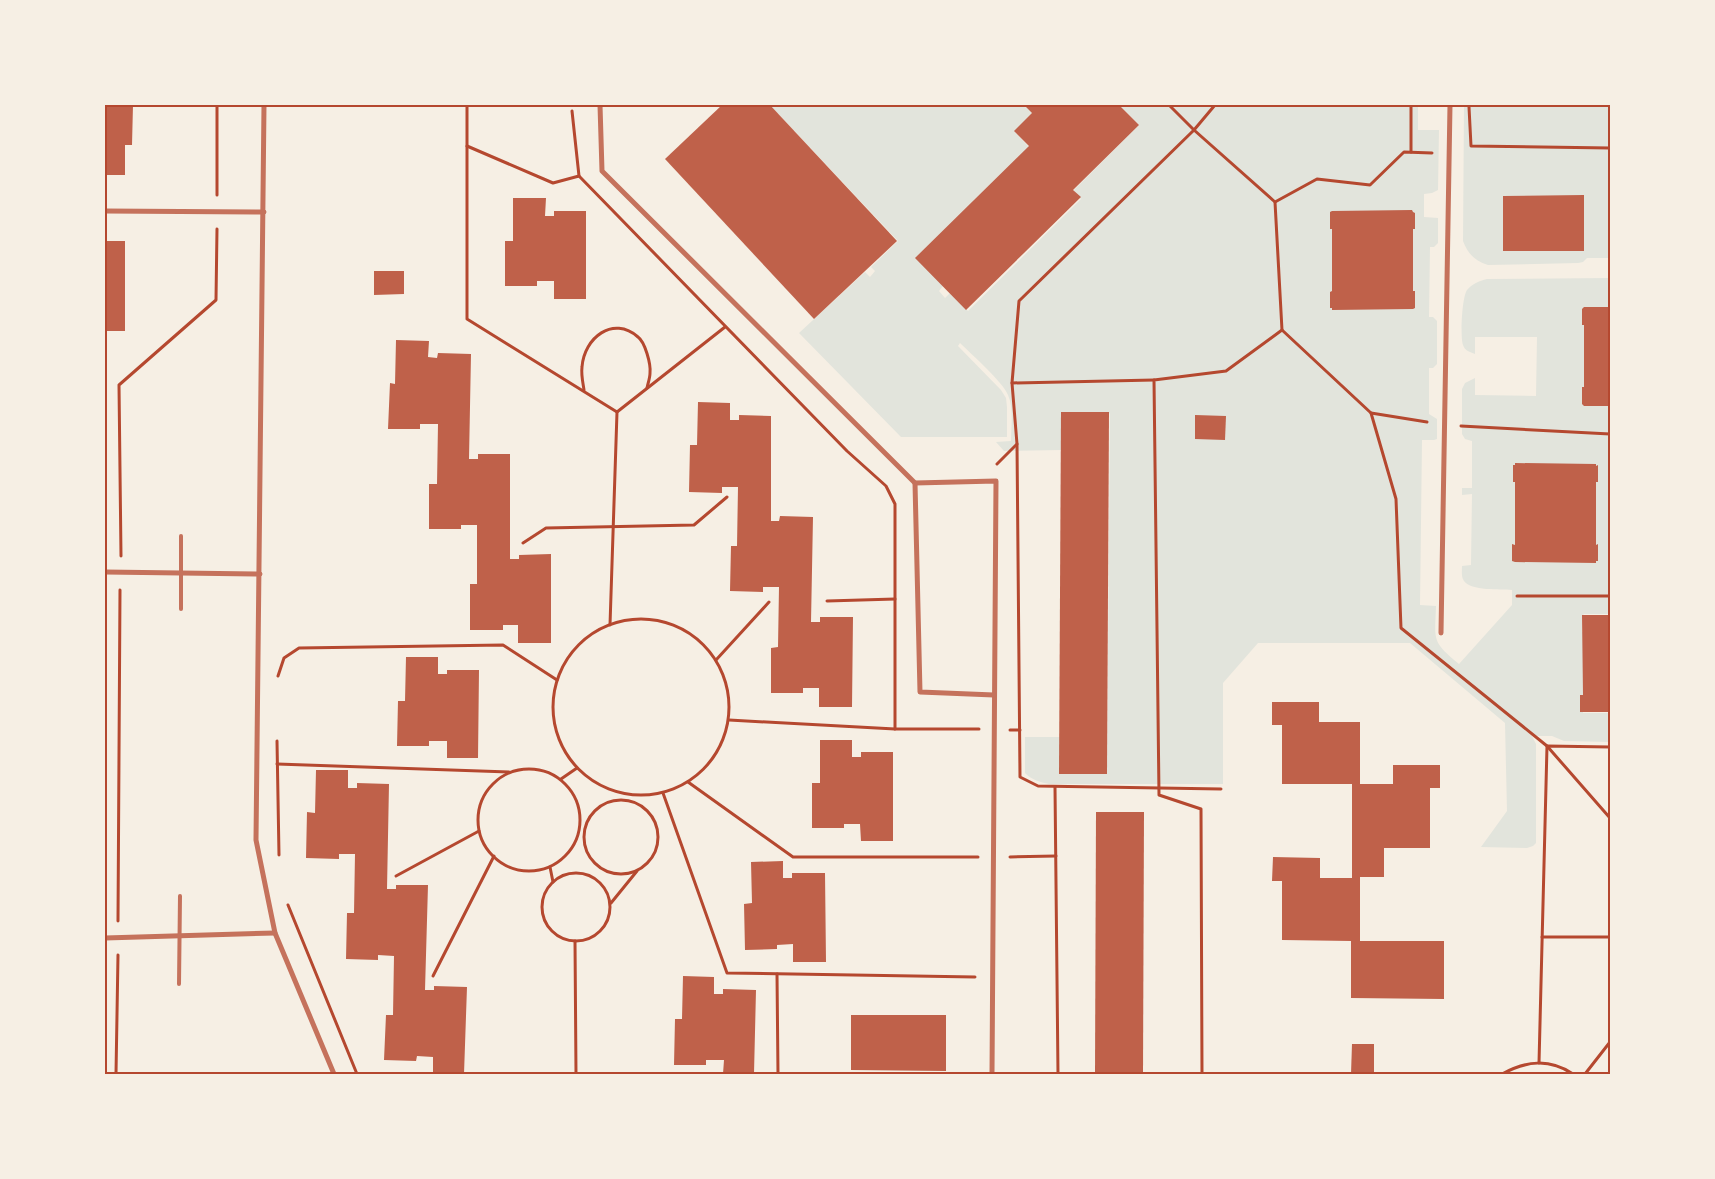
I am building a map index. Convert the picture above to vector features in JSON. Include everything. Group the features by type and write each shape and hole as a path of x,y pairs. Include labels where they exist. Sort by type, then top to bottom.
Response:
{"street":[{"path":"264,105 256,840 275,933 334,1074"},
{"path":"600,105 602,172 915,483 920,692 994,695"},
{"path":"1440,633 1450,105"},
{"path":"105,211 264,212"},
{"path":"915,483 996,482 992,1074"},
{"path":"105,572 260,574"},
{"path":"105,938 275,933"}],"lane":[{"path":"181,536 181,609"},
{"path":"179,984 180,896"}],"path":[{"path":"467,105 467,319 617,412"},
{"path":"1169,105 1194,130 1275,202 1282,330 1371,413 1396,499 1401,628 1547,746 1610,818"},
{"path":"1216,105 1194,130 1019,301 1012,383 1017,444 1020,777 1038,786 1221,789"},
{"path":"1411,105 1411,152"},
{"path":"1469,105 1471,146 1610,148"},
{"path":"572,111 578,176 847,451 886,486 895,504 895,729"},
{"path":"467,146 553,183 578,176"},
{"path":"1275,202 1317,179 1370,185 1404,152 1449,154"},
{"path":"610,624 617,412 725,327"},
{"path":"584,391 582,368 586,351 592,339 605,330 624,329 640,338 647,354 650,373 647,388"},
{"path":"1012,383 1154,380 1226,372 1282,330"},
{"path":"1154,380 1159,795 1201,809 1202,1074"},
{"path":"1371,413 1444,425 1610,434"},
{"path":"978,482 1017,444"},
{"path":"523,543 546,528 694,525 728,498"},
{"path":"1517,596 1610,596"},
{"path":"827,602 895,600"},
{"path":"716,660 769,602"},
{"path":"649,619 668,623 686,631 703,644 716,660 725,679 728,692 729,720 724,740 714,758 700,774 682,786 663,793 644,796 625,794 608,789 591,780 576,768 565,752 557,735 553,717 553,698 557,680 577,646 610,624 629,620 649,619"},
{"path":"278,676 284,658 299,648 503,645 557,680"},
{"path":"729,720 895,729 1020,730"},
{"path":"277,741 279,862"},
{"path":"1547,746 1610,747"},
{"path":"1539,1063 1547,746"},
{"path":"277,764 510,772 536,769 549,773 561,780 570,789 580,816 579,832 573,846 563,858 550,866 534,871 519,870 505,865 485,845 479,832 478,817 481,803 488,790 497,780 510,772"},
{"path":"561,780 576,768"},
{"path":"688,782 793,857 993,858 1056,856"},
{"path":"1055,787 1058,1074"},
{"path":"663,793 727,973 992,977"},
{"path":"623,800 625,794"},
{"path":"611,904 638,870 655,853 658,841 657,829 653,818 645,809 635,803 623,800 611,802 600,807 592,815 586,826 584,836 590,857 607,871 617,874 638,870"},
{"path":"580,824 586,826"},
{"path":"396,876 479,832"},
{"path":"433,976 494,856"},
{"path":"550,866 553,882"},
{"path":"575,873 587,875 599,881 607,891 611,904 609,917 604,928 590,938 575,941 564,939 555,933 547,924 543,914 542,902 546,891 553,882 563,876 575,873"},
{"path":"286,900 357,1074"},
{"path":"1542,937 1610,937"},
{"path":"575,941 576,1074"},
{"path":"777,974 778,1074"},
{"path":"1585,1074 1610,1042"},
{"path":"1502,1074 1519,1066 1539,1063 1554,1065 1573,1074"}],"shaded area":[{"path":"770,105 1024,105 1033,114 1015,132 1029,147 939,291 945,298 950,293 968,311 1081,199 1073,191 1139,125 1119,105 1418,105 1418,130 1439,130 1438,190 1424,194 1424,217 1438,218 1438,243 1434,247 1430,247 1429,317 1433,317 1437,321 1437,364 1433,368 1429,368 1429,414 1437,419 1437,439 1422,440 1420,605 1436,606 1435,633 1439,645 1459,664 1512,605 1512,590 1486,589 1473,586 1462,578 1462,566 1471,565 1472,494 1462,495 1462,488 1472,488 1472,441 1465,439 1462,434 1462,389 1465,383 1475,378 1475,395 1536,396 1537,337 1475,337 1475,354 1468,351 1463,345 1462,334 1465,294 1473,284 1487,279 1610,278 1610,614 1584,614 1582,616 1582,632 1584,632 1583,695 1581,695 1583,713 1610,713 1610,742 1564,741 1552,736 1532,736 1536,744 1536,843 1527,848 1481,847 1507,811 1505,723 1410,643 1258,643 1223,683 1223,784 1049,784 1033,779 1025,773 1025,737 1061,737 1061,774 1107,774 1110,413 1062,450 1004,451 996,442 1011,441 1012,412 1008,395 994,376 960,343 958,346 1001,390 1006,398 1007,437 901,437 799,333 865,272 870,277 875,271 871,267 898,241"},
{"path":"1464,105 1610,105 1610,258 1587,258 1583,262 1578,263 1488,265 1472,256 1463,241"}],"building":[{"path":"105,105 133,105 132,145 125,145 125,175 105,175"},
{"path":"722,105 770,105 897,241 814,319 665,159"},
{"path":"1024,105 1119,105 1139,125 1073,190 1081,197 966,310 915,258 1029,146 1014,131 1032,113"},
{"path":"1584,195 1584,251 1503,251 1503,196"},
{"path":"513,198 546,198 545,216 554,216 554,211 586,211 586,299 554,299 554,281 537,281 537,286 505,286 505,241 513,241"},
{"path":"1412,210 1415,213 1415,229 1413,229 1413,291 1415,291 1415,308 1332,310 1330,308 1330,292 1332,291 1332,229 1330,229 1330,212"},
{"path":"105,241 125,241 125,331 105,331"},
{"path":"374,271 404,271 404,294 374,295"},
{"path":"1584,307 1610,307 1610,406 1584,406 1582,404 1582,387 1584,387 1584,325 1582,325 1582,309"},
{"path":"396,340 429,341 428,357 437,358 438,353 471,354 469,459 478,459 478,454 510,454 510,559 519,559 519,555 551,554 551,643 518,643 518,625 503,625 503,630 470,630 470,584 477,584 477,525 461,525 461,529 429,529 429,484 437,484 438,424 420,424 420,429 388,429 390,383 395,384"},
{"path":"698,402 730,403 730,420 739,420 739,415 771,416 771,521 779,521 780,516 813,517 811,622 820,622 820,617 853,617 852,707 819,707 819,688 803,688 803,693 771,693 771,648 778,647 779,587 763,587 763,592 730,591 731,546 737,546 738,487 722,487 722,493 689,492 690,445 697,445"},
{"path":"1061,412 1109,412 1107,774 1059,774"},
{"path":"1195,415 1226,416 1225,440 1195,439"},
{"path":"1515,463 1598,465 1598,482 1596,482 1596,545 1598,544 1598,561 1596,563 1512,561 1512,544 1515,545 1515,482 1513,482 1513,465"},
{"path":"1582,615 1610,615 1610,712 1580,712 1580,695 1583,695"},
{"path":"406,657 438,657 438,674 447,674 447,670 479,670 478,758 447,758 447,741 429,741 429,746 397,746 398,701 405,701"},
{"path":"1272,702 1319,702 1319,722 1360,722 1360,784 1393,784 1393,765 1440,765 1440,788 1430,788 1430,848 1384,848 1384,877 1360,877 1360,941 1444,941 1444,999 1351,998 1351,941 1282,940 1282,881 1272,881 1273,857 1320,858 1320,878 1352,878 1352,784 1282,784 1282,725 1272,725"},
{"path":"820,740 852,740 852,757 861,757 861,752 893,752 893,841 861,841 860,824 844,824 844,828 812,828 812,783 820,783"},
{"path":"316,770 348,770 348,788 357,788 357,783 389,784 387,889 396,889 396,885 428,885 425,990 434,990 434,986 467,987 464,1074 433,1074 433,1057 417,1056 416,1061 384,1060 386,1015 393,1015 394,956 378,955 378,960 346,959 347,913 354,913 355,854 339,854 339,859 306,858 307,812 315,813"},
{"path":"1096,812 1144,812 1143,1074 1095,1074"},
{"path":"783,861 783,878 792,878 792,873 825,873 826,962 793,962 793,944 777,945 777,949 745,950 744,904 752,903 751,862"},
{"path":"683,976 714,977 714,994 723,994 723,989 756,990 754,1074 723,1074 724,1060 706,1060 706,1065 674,1065 675,1019 682,1019"},
{"path":"851,1015 946,1015 946,1071 851,1070"},
{"path":"1352,1044 1374,1044 1374,1074 1351,1074"}]}
